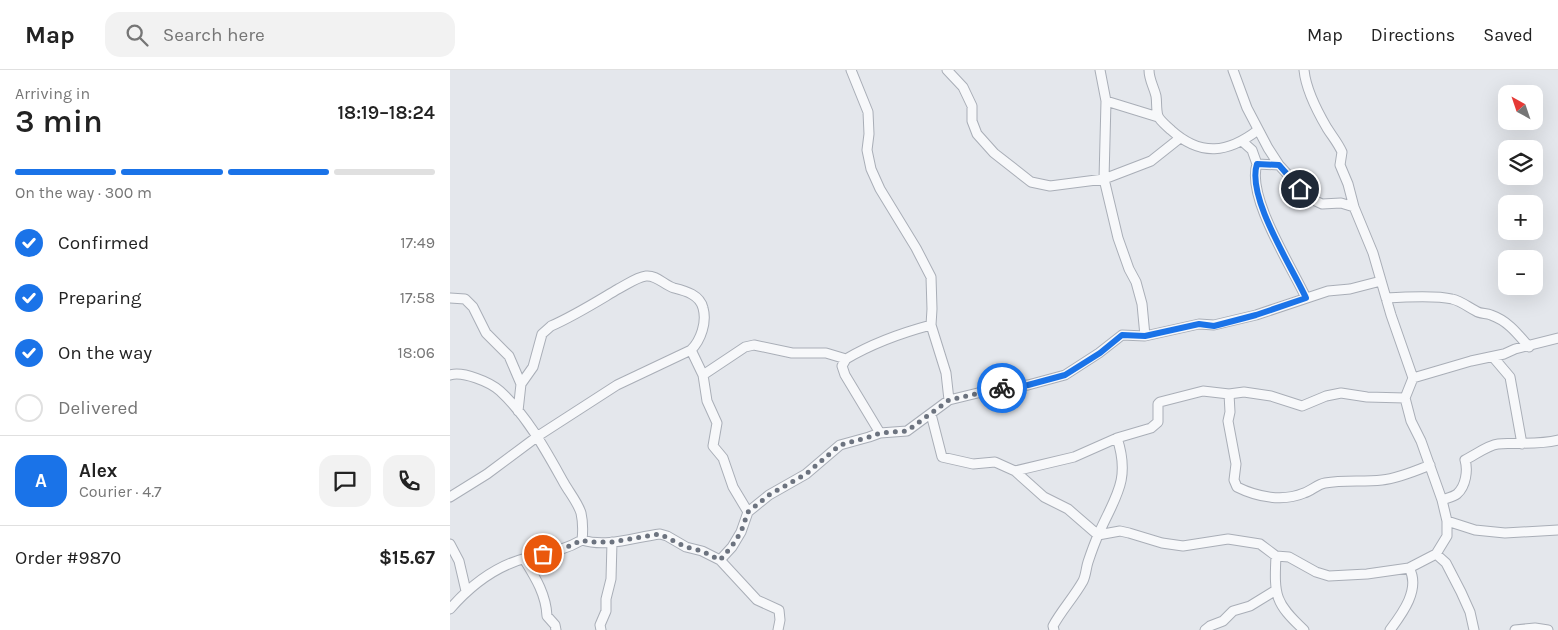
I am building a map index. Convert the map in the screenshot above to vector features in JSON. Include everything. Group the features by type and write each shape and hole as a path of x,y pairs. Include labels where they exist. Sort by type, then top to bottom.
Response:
{"street":[{"path":"851,70 868,112 869,134 867,150 871,169 880,189 916,248 931,277 931,325 946,373 949,400"},
{"path":"947,70 963,87 972,106 972,121 977,134 994,153 1031,182 1050,186 1104,179 1151,161 1180,138"},
{"path":"1100,70 1106,101 1104,179 1118,238 1129,269 1136,282 1142,304 1145,336"},
{"path":"1149,70 1150,80 1156,97 1158,117"},
{"path":"1233,70 1258,130 1279,165 1309,198 1322,204 1341,203 1354,207"},
{"path":"1098,535 1120,531 1162,543 1183,546 1228,538 1260,544 1276,556 1289,557 1316,572 1329,576 1367,574 1409,568 1436,554 1446,536 1447,521 1442,500 1421,441 1411,421 1405,398 1413,378 1373,253 1340,166 1342,152 1327,129 1312,99 1305,82 1304,70"},
{"path":"1106,101 1158,117 1180,138 1202,148 1219,150 1243,142 1258,130"},
{"path":"1243,142 1252,150 1257,164 1255,171 1256,189 1282,253 1296,276 1306,298"},
{"path":"1257,164 1279,165"},
{"path":"452,494 487,474 538,436 617,385 691,350 697,344 706,316 702,303 698,298 686,291 671,287 662,280 645,276 630,282 551,326 542,334 533,367 521,384 518,411"},
{"path":"720,560 741,532 748,512 769,495 806,474 840,445 880,433 907,431 949,400 990,390 1028,385 1065,375 1100,353 1122,335 1145,336 1199,324 1214,326 1256,315 1328,291 1381,281"},
{"path":"450,298 464,299 473,307 486,333 509,356 521,384"},
{"path":"1386,298 1451,298 1477,312 1488,314 1507,323 1514,328 1529,347"},
{"path":"880,433 864,410 842,366 846,358 864,348 898,334 931,325"},
{"path":"1413,378 1558,338"},
{"path":"703,376 745,347 754,345 792,353 826,353 846,358"},
{"path":"691,350 703,376 707,401 717,423 714,446 723,458 733,487 748,512"},
{"path":"1493,356 1510,377 1522,444"},
{"path":"450,375 454,374 488,383 500,391 538,436 580,513 583,531 582,540"},
{"path":"1015,471 1074,457 1117,438 1151,428 1159,417 1158,404 1203,391 1230,394 1244,392 1271,396 1302,406 1326,396 1341,394 1405,398"},
{"path":"1230,394 1228,420 1236,464 1234,480 1238,487 1247,492 1269,497 1292,498 1306,493 1322,483 1383,480 1407,474 1430,465"},
{"path":"931,414 942,457 973,464 995,462 1015,471 1044,497 1068,509 1098,535"},
{"path":"1054,630 1052,626 1083,580 1098,535 1115,502 1120,487 1124,468 1123,454 1117,438"},
{"path":"1442,500 1454,496 1461,489 1468,470 1465,460 1488,447 1497,444 1522,444 1558,440"},
{"path":"1447,521 1475,530 1504,533 1558,530"},
{"path":"450,609 466,591 488,575 524,558 561,550 582,540 589,542 612,542 660,534 686,547 702,551 720,560 758,600 779,610 778,630"},
{"path":"601,630 600,625 606,611 606,599 612,579 612,542"},
{"path":"450,544 460,562 466,591"},
{"path":"1436,554 1446,563 1461,592 1470,612 1474,630"},
{"path":"1276,556 1276,590 1281,606 1291,619 1304,630"},
{"path":"524,558 540,587 546,603 546,616 555,625 556,630"},
{"path":"1390,630 1407,606 1411,592 1412,574 1409,568"},
{"path":"1205,630 1223,621 1233,611 1250,606 1276,590"},
{"path":"1516,630 1535,628 1548,630"}],"way so far":[{"path":"543,554 561,550 582,540 589,542 612,542 660,534 686,547 702,551 720,560 741,532 748,512 769,495 806,474 840,445 880,433 907,431 949,400 1002,388"}],"route":[{"path":"1002,388 1028,385 1065,375 1100,353 1122,335 1145,336 1199,324 1214,326 1256,315 1306,298 1296,276 1282,253 1256,189 1255,171 1257,164 1279,165 1300,189"}]}
